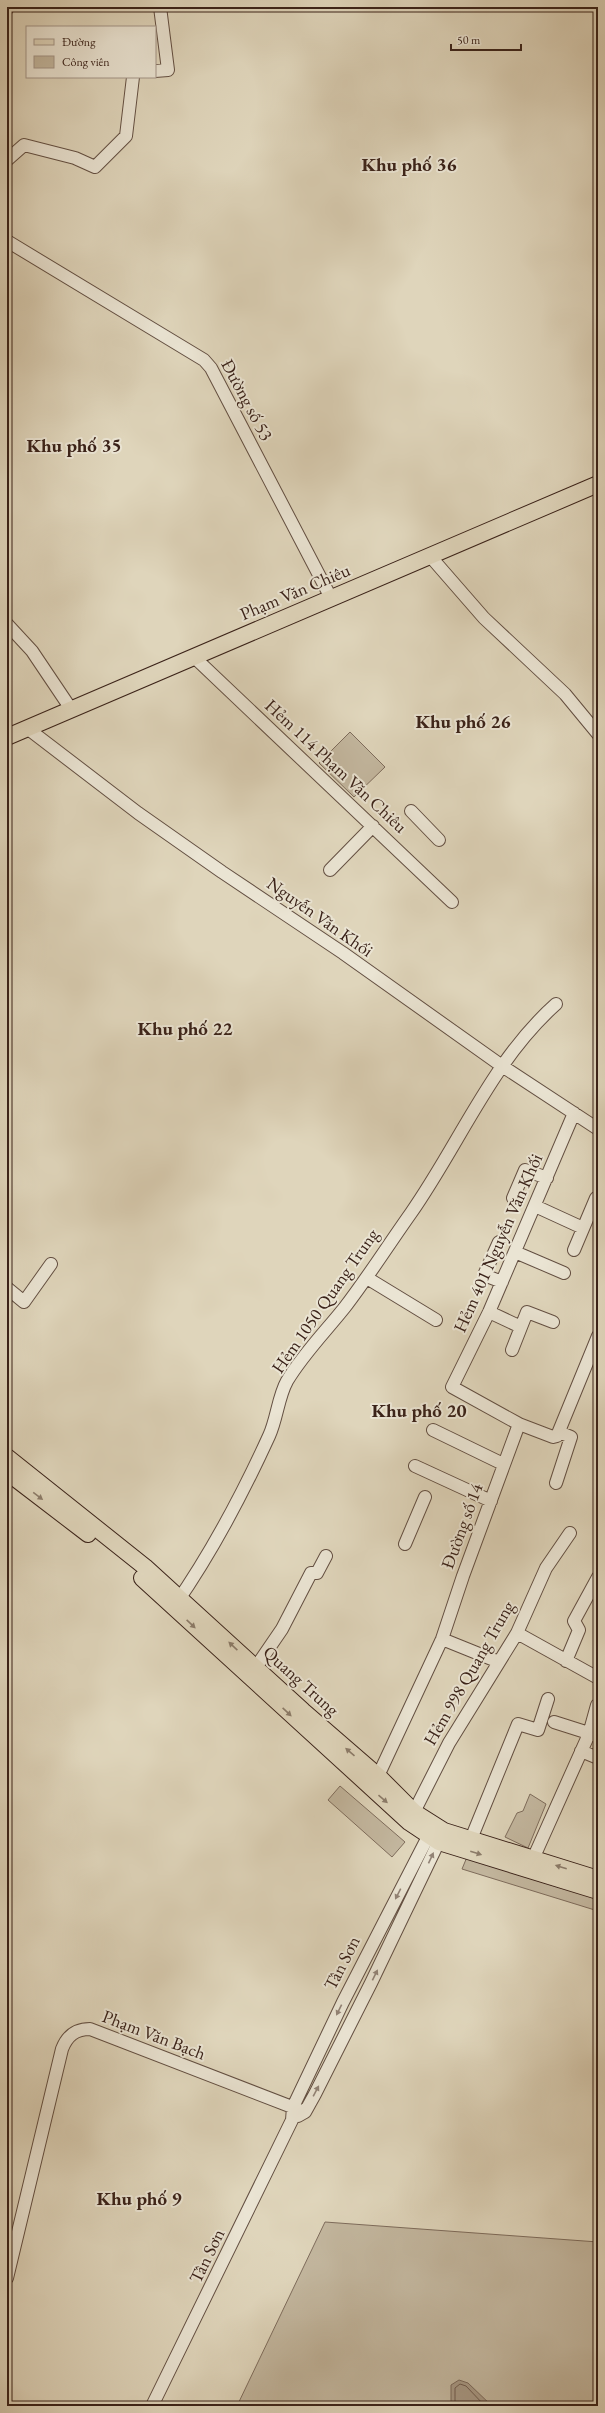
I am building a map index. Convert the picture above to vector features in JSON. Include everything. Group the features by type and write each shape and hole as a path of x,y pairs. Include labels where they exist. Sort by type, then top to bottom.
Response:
{"main road":[{"name":"Phạm Văn Chiêu","path":"7,736 598,484"},
{"name":"Quang Trung","path":"7,1457 142,1571 370,1788 409,1822 598,1891"},
{"name":"Quang Trung","path":"7,1472 142,1571"},
{"name":"Quang Trung","path":"177,1603 256,1667 378,1776 436,1833 471,1839 598,1879"}],"street":[{"path":"156,71 168,70 160,7"},
{"path":"7,160 24,145 75,158 95,167 126,136 132,78"},
{"name":"Đường số 53","path":"7,241 204,360 211,368 331,598"},
{"path":"430,556 484,618 565,694 598,734"},
{"path":"7,624 32,651 71,709"},
{"name":"Hẻm 114 Phạm Văn Chiêu","path":"194,657 452,902"},
{"name":"Nguyễn Văn Khối","path":"27,728 138,813 343,953 403,998 502,1066 598,1129"},
{"path":"411,811 439,840"},
{"path":"330,870 373,826"},
{"name":"Hẻm 1050 Quang Trung","path":"177,1603 231,1516 271,1433 287,1382 311,1347 367,1278 393,1236 411,1213 502,1066 534,1023 556,1004"},
{"name":"Hẻm 401 Nguyễn Văn Khối","path":"519,1424 452,1387 489,1312 574,1113"},
{"path":"513,1198 525,1170 547,1178"},
{"path":"574,1250 596,1198"},
{"path":"535,1206 583,1228"},
{"path":"499,1242 484,1275 502,1282"},
{"path":"515,1252 564,1273"},
{"path":"7,1288 24,1302 51,1264"},
{"path":"367,1278 436,1320"},
{"path":"489,1312 521,1326"},
{"path":"512,1350 527,1312 553,1322"},
{"path":"519,1424 554,1437 559,1432 598,1336"},
{"name":"Đường số 14","path":"378,1776 442,1639 503,1464 519,1424"},
{"path":"432,1430 503,1464"},
{"path":"556,1483 571,1437 559,1432"},
{"path":"415,1466 491,1501"},
{"path":"405,1544 425,1497"},
{"name":"Hẻm 998 Quang Trung","path":"414,1812 449,1743 517,1633 546,1568 570,1533"},
{"path":"256,1667 282,1629 311,1574 317,1572 326,1556"},
{"path":"566,1661 579,1630 574,1621 598,1577"},
{"path":"517,1633 598,1678"},
{"path":"442,1639 499,1662"},
{"path":"471,1839 518,1724 538,1730 548,1699"},
{"path":"533,1859 581,1751 593,1735 598,1705"},
{"path":"554,1722 593,1735"},
{"path":"581,1751 598,1758"},
{"name":"Tân Sơn","path":"152,2406 292,2120 292,2107 346,1995 436,1833"},
{"name":"Tân Sơn","path":"292,2120 304,2112 372,1983 436,1833"},
{"name":"Phạm Văn Bạch","path":"7,2278 62,2049 69,2035 78,2030 90,2029 304,2112"}],"green space":[{"path":"350,732 385,767 354,797 319,763"},
{"path":"340,1786 405,1842 392,1857 328,1800"},
{"path":"530,1794 546,1804 528,1848 505,1837 517,1813 523,1811"},
{"path":"467,1857 598,1897 598,1911 462,1869"},
{"path":"325,2222 598,2242 598,2406 237,2406"}],"water":[{"path":"459,2380 468,2383 492,2406 451,2406 451,2385"}],"district":[{"name":"Khu phố 36","path":"409,164"},
{"name":"Khu phố 35","path":"74,445"},
{"name":"Khu phố 26","path":"463,721"},
{"name":"Khu phố 22","path":"185,1028"},
{"name":"Khu phố 20","path":"419,1410"},
{"name":"Khu phố 9","path":"139,2198"}]}
